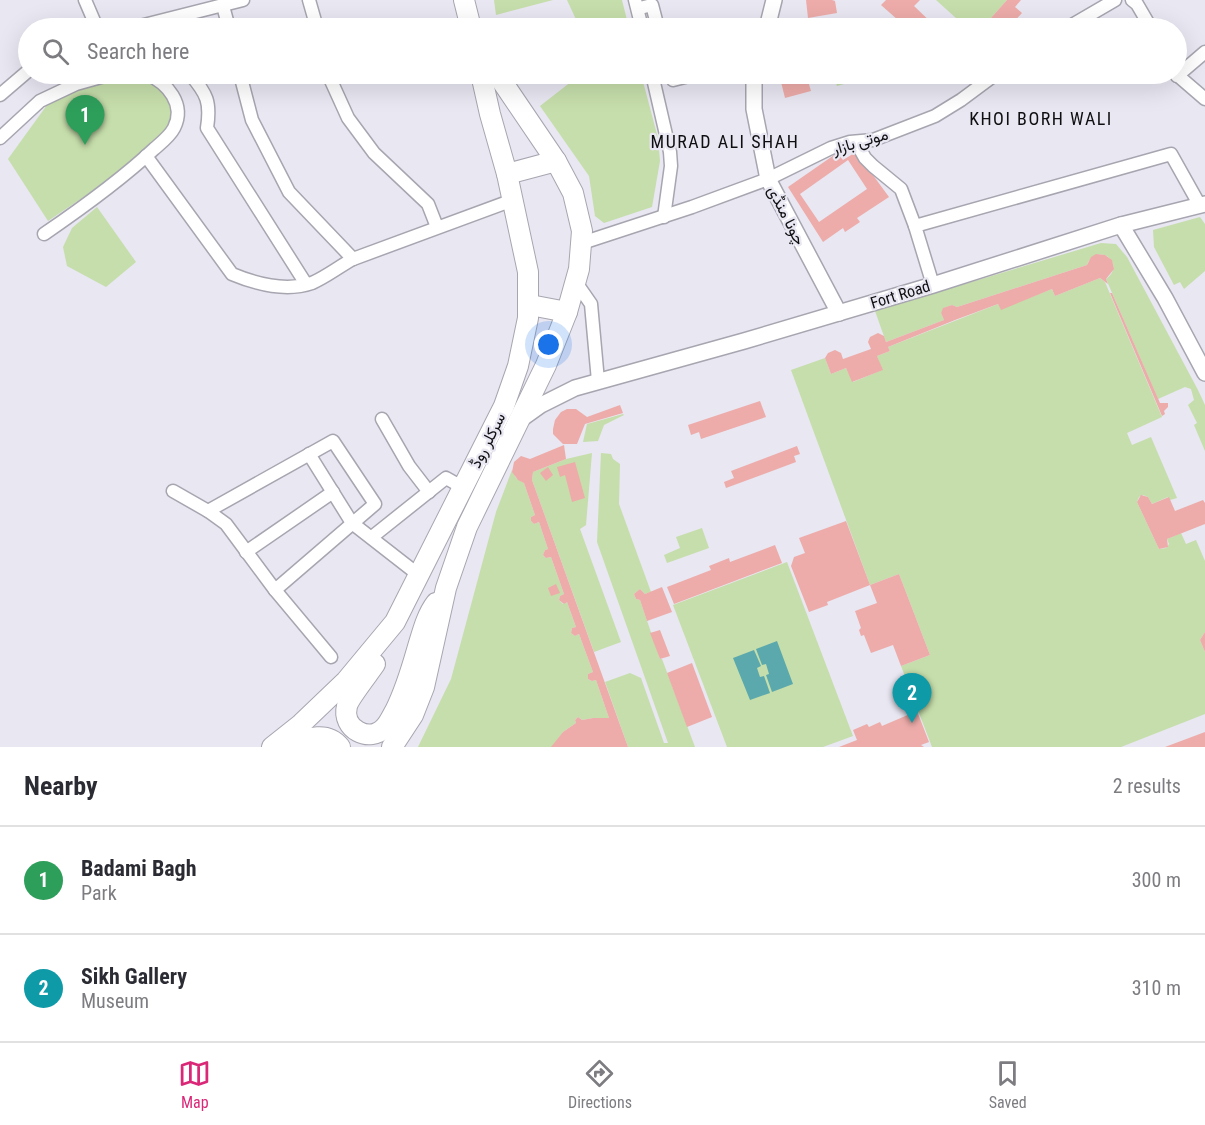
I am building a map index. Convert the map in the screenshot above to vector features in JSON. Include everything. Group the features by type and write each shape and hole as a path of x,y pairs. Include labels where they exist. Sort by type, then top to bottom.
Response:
{"main road":[{"path":"464,0 468,18"},
{"path":"478,0 482,18"},
{"name":"سرکلر روڈ","path":"272,747 301,724 346,681 395,622 420,576 512,386 523,348 530,305 528,272 507,174 483,84"},
{"name":"سرکلر روڈ","path":"392,747 413,715 424,687 446,588 467,527 546,365 567,312 582,243 581,221 577,204 566,178 504,84"},
{"path":"507,174 556,161"},
{"path":"530,305 567,312"},
{"path":"395,622 381,654 347,703 347,721 354,729 365,734 377,733 391,718 409,680 431,609 446,588"},
{"path":"294,747 305,739 313,737 331,739 340,747"}],"street":[{"path":"85,0 93,18"},
{"path":"188,18 243,0"},
{"path":"309,0 314,18"},
{"path":"770,18 774,0"},
{"path":"1084,18 1115,0"},
{"path":"1132,0 1145,18"},
{"path":"638,4 652,5 655,18"},
{"path":"223,6 226,18"},
{"path":"1187,66 1205,52"},
{"path":"0,95 18,80"},
{"path":"0,138 40,101 76,84"},
{"path":"44,234 82,209 146,156 174,129 178,113 174,94 165,84"},
{"path":"198,84 205,92 210,109 207,128 306,284"},
{"path":"243,84 252,120 289,192 353,259"},
{"path":"333,84 348,118 374,153 428,204 437,227"},
{"path":"654,84 670,152 671,166 664,217"},
{"name":"چونا منڈی","path":"754,84 754,109 768,179 839,313"},
{"name":"موتی بازار","path":"582,243 664,217 768,179 831,148 850,142 873,140 935,116 983,84"},
{"path":"1187,84 1205,99"},
{"path":"856,142 865,158 901,189 933,285"},
{"path":"915,226 1171,154 1202,204"},
{"path":"146,156 232,274 253,283 288,287 306,284 353,259 513,200"},
{"name":"Fort Road","path":"519,420 541,405 575,388 933,285 1121,225 1202,204"},
{"path":"1121,225 1165,298 1205,373"},
{"path":"575,281 591,304 598,381"},
{"path":"382,419 410,466 429,492"},
{"path":"208,511 333,441 375,504 275,590"},
{"path":"309,454 352,523 420,576"},
{"path":"372,537 446,478 462,487"},
{"path":"173,491 226,524 275,590 331,657"},
{"path":"246,552 333,492"}],"green space":[{"path":"494,0 553,0 496,15"},
{"path":"567,0 622,0 626,18 575,18"},
{"path":"936,0 1007,0 991,18 956,18"},
{"path":"94,84 156,84 170,98 172,118 162,138 48,221 8,159 47,105 82,87"},
{"path":"568,84 644,84 658,138 660,161 652,207 604,223 595,216 589,176 540,106"},
{"path":"97,207 136,262 106,287 67,266 63,247 72,228"},
{"path":"1200,217 1205,224 1205,271 1184,289 1180,282 1174,285 1154,247 1153,230"},
{"path":"1101,243 1116,244 1127,257 1198,390 1205,405 1205,451 1194,425 1197,423 1188,405 1194,400 1191,389 1185,387 1158,399 1106,279 1112,273 1113,263 1105,255 1094,256 1087,265 957,307 952,305 944,308 941,313 944,320 886,342 875,311"},
{"path":"1100,278 1105,282 1162,417 1127,433 1132,445 1151,437 1177,498 1170,500 1168,497 1152,504 1148,497 1143,495 1137,502 1159,549 1166,548 1169,544 1167,539 1181,533 1186,544 1196,540 1205,561 1205,632 1200,640 1205,652 1205,714 1121,747 932,747 901,666 930,655 899,574 870,585 791,370 825,358 831,374 846,368 853,382 882,370 877,356 890,351 888,347 998,304 1001,309 1052,289 1055,296"},
{"path":"623,414 604,425 598,441 583,442 587,424"},
{"path":"592,453 586,525 580,529 621,642 594,652 532,480 533,472 566,459"},
{"path":"601,453 611,454 613,459 620,464 619,504 651,592 645,594 640,589 634,594 636,599 640,600 660,659 662,659 695,747 628,747 605,682 630,673 641,678 664,743 668,743 597,542"},
{"path":"512,470 516,478 524,483 535,515 531,517 531,521 534,524 539,522 548,549 543,555 546,558 551,557 564,594 559,600 563,604 567,602 576,627 572,628 571,633 575,636 579,634 593,672 588,674 588,679 596,680 609,718 582,720 578,717 575,720 576,723 563,732 552,747 418,747 451,679 496,512"},
{"path":"702,528 709,548 667,563 664,555 680,548 676,537"},
{"path":"787,562 853,736 823,747 727,747 673,605"}],"water":[{"path":"777,641 793,684 772,692 766,675 769,674 766,664 762,665 756,649"},
{"path":"754,650 761,666 757,668 760,677 764,676 770,693 750,700 733,658"}],"building":[{"path":"806,0 835,1 837,13 808,18"},
{"path":"886,0 920,0 914,6 927,18 896,18 881,5"},
{"path":"1007,0 1021,0 1015,7 1022,13 1017,18 991,18"},
{"path":"782,84 809,84 811,91 785,98"},
{"path":"856,152 889,197 857,218 860,222 845,232 843,228 823,242 788,187 837,153 843,160","holes":["848,160 867,189 819,222 800,194"]},
{"path":"1096,254 1105,255 1112,260 1114,269 1106,279 1108,284 1100,278 1055,296 1052,289 1001,310 998,304 888,347 890,351 877,356 883,370 852,382 846,368 831,374 825,358 828,353 835,350 841,353 843,359 871,349 868,342 870,337 878,333 884,336 886,342 944,320 941,313 943,308 952,305 957,307 1087,265 1091,257"},
{"path":"1110,293 1112,293 1160,403 1168,403 1165,414 1162,416"},
{"path":"760,401 766,417 701,439 699,432 691,435 688,425"},
{"path":"620,405 623,413 585,424 577,444 563,444 553,434 555,420 561,412 567,409 576,409 587,417"},
{"path":"564,445 566,459 533,472 532,480 628,747 551,747 563,732 576,723 575,720 578,717 582,720 609,718 596,680 588,679 588,674 593,672 579,634 575,636 571,633 572,628 576,627 567,602 564,604 559,600 564,594 551,557 546,558 543,555 548,549 539,522 534,524 531,521 531,517 535,515 524,483 518,480 512,472 514,462 521,456 530,459"},
{"path":"797,446 800,454 794,456 796,462 726,488 724,482 734,478 731,471"},
{"path":"575,462 585,498 572,502 565,475 560,477 557,467"},
{"path":"548,467 553,475 546,481 540,473"},
{"path":"1141,495 1148,497 1152,504 1169,497 1175,511 1203,500 1205,524 1167,539 1168,547 1159,549 1137,502"},
{"path":"846,521 870,585 827,602 828,605 809,612 791,566 794,557 805,553 799,538"},
{"path":"775,545 782,563 674,604 667,587 711,570 709,566 729,558 730,562"},
{"path":"899,574 930,655 901,666 893,645 871,653 864,635 861,636 859,630 861,628 855,611 877,603 870,585"},
{"path":"556,584 560,593 551,596 548,588"},
{"path":"662,587 672,612 647,621 640,600 636,599 634,594 640,589 645,594"},
{"path":"660,630 670,656 660,659 650,633"},
{"path":"1205,632 1205,652 1200,640"},
{"path":"692,663 712,717 687,727 667,673"},
{"path":"917,711 929,742 921,745 924,747 839,747 857,740 853,730 880,722 882,726"},
{"path":"1205,732 1205,747 1165,747"}],"place":[{"name":"Badami Bagh","path":"85,145"},
{"name":"Sikh Gallery","path":"912,723"}],"district":[{"name":"KHOI BORH WALI","path":"1041,119"},
{"name":"MURAD ALI SHAH","path":"725,142"}]}
